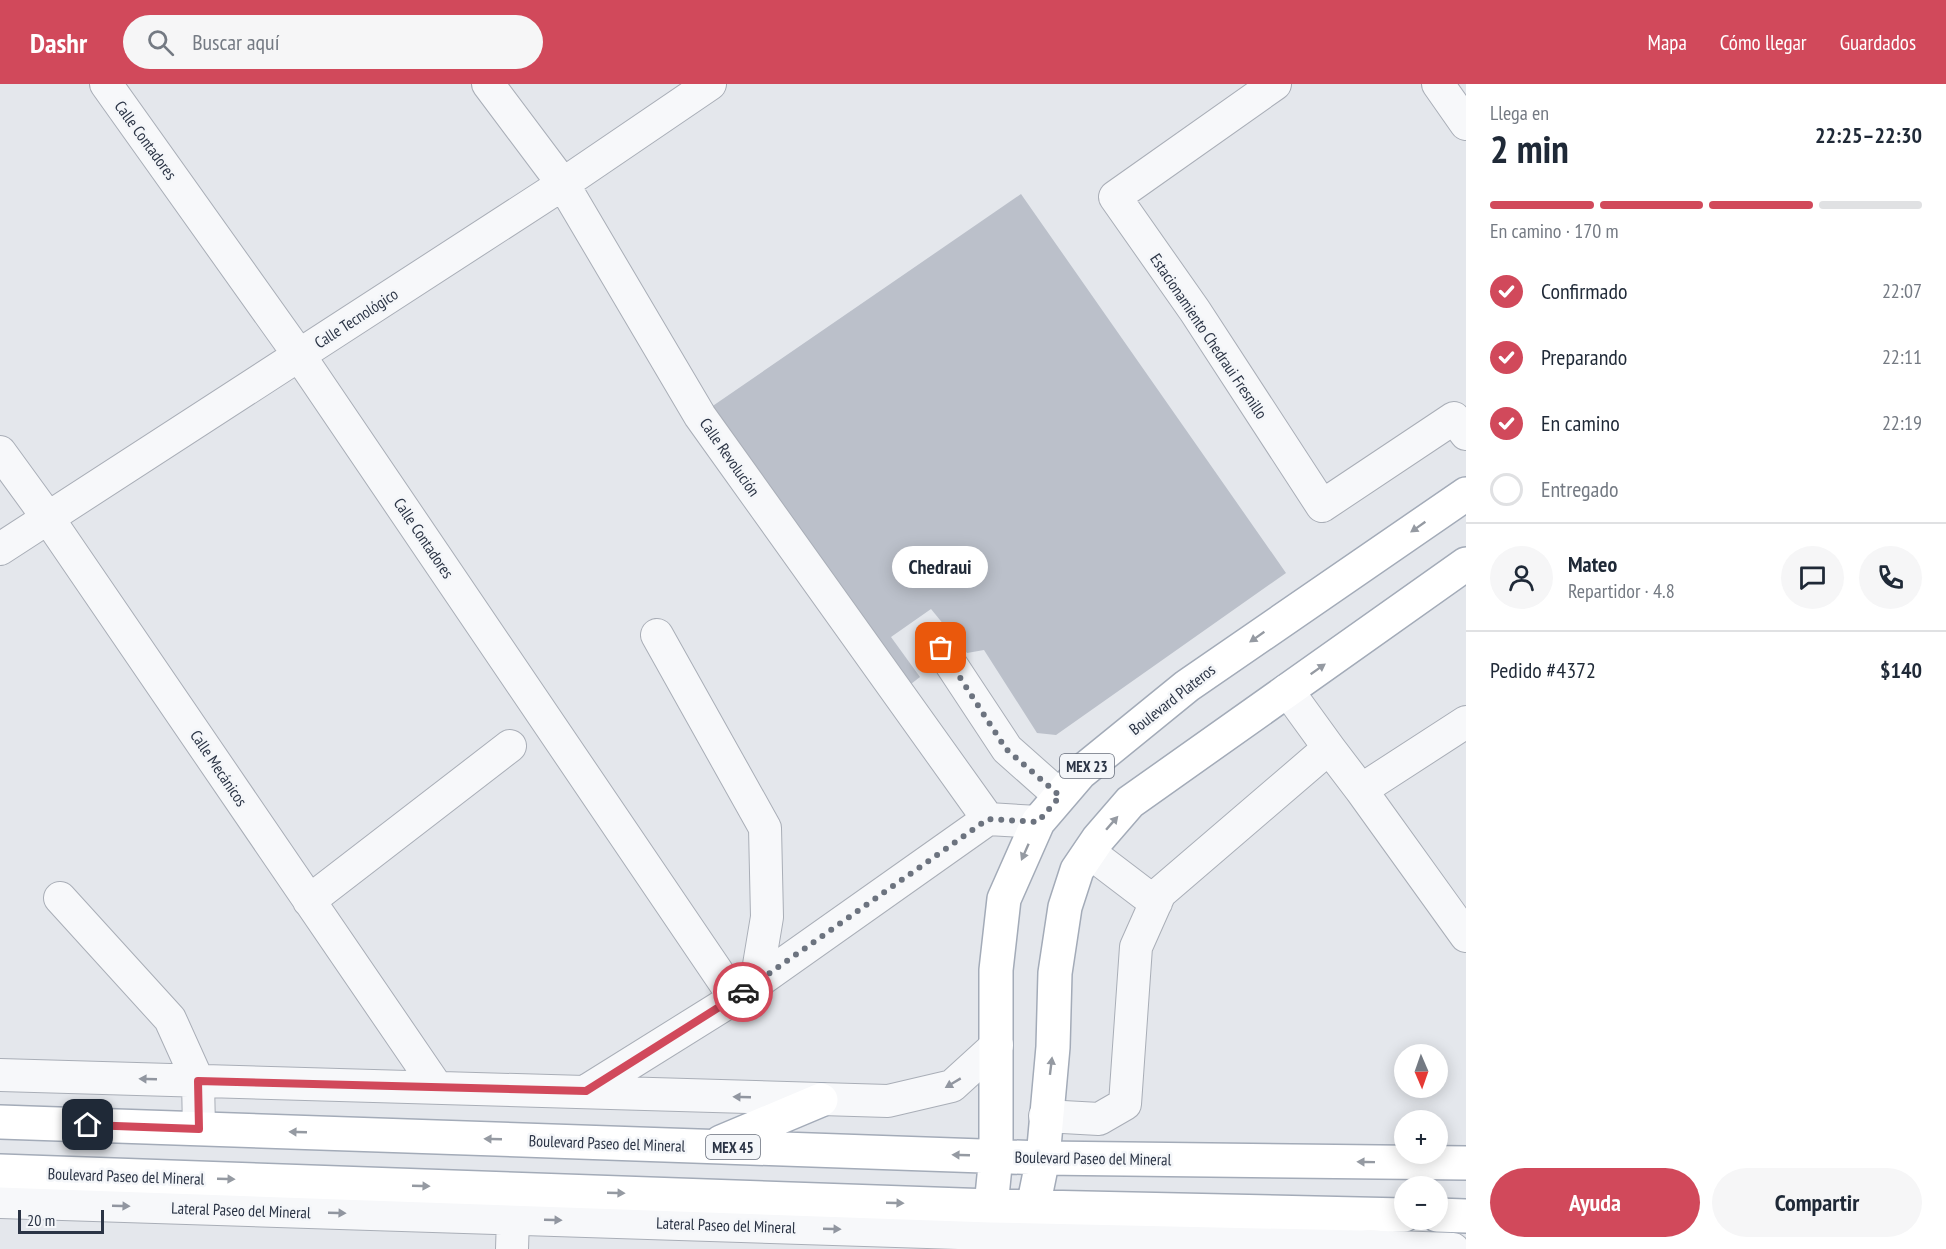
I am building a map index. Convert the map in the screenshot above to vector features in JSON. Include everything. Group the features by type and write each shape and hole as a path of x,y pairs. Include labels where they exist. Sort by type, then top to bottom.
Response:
{"main road":[{"name":"Boulevard Plateros","path":"990,1230 996,1156 996,970 1004,899 1038,822 1080,772 1187,686 1466,494"},
{"path":"1024,1230 1043,1158 1053,1047 1055,973 1065,907 1077,870 1130,802 1466,564"},
{"path":"709,1147 822,1100"},
{"name":"Boulevard Paseo del Mineral","path":"0,1122 1043,1158 1466,1163"},
{"name":"Boulevard Paseo del Mineral","path":"0,1171 990,1230 1209,1226 1394,1216"},
{"path":"1448,1215 1466,1216"}],"street":[{"name":"Calle Contadores","path":"106,84 299,354 746,990"},
{"name":"Calle Revolución","path":"488,84 563,184 700,416 988,819"},
{"name":"Calle Tecnológico","path":"0,549 563,184 710,84"},
{"name":"Estacionamiento Chedraui Fresnillo","path":"1275,84 1115,197 1195,311 1322,506 1462,420"},
{"path":"1438,84 1466,124"},
{"name":"Calle Mecánicos","path":"0,452 48,518 436,1086"},
{"path":"657,635 765,828 767,917 746,990"},
{"path":"941,648 1006,749 1060,796"},
{"path":"1287,690 1466,936"},
{"path":"1361,790 1466,722"},
{"path":"309,900 510,746"},
{"path":"1046,1116 1099,1119 1125,1104 1136,947 1160,893 1329,748"},
{"path":"586,1091 746,990 988,819 1038,822"},
{"path":"1089,852 1156,903"},
{"path":"60,898 170,1019 198,1081 199,1129"},
{"path":"0,1075 888,1101 952,1086 997,1045"},
{"name":"Lateral Paseo del Mineral","path":"0,1202 990,1230"},
{"path":"512,1249 513,1218"},
{"path":"1209,1226 1398,1248 1453,1249"}],"building":[{"path":"1021,194 1286,573 1056,735 1037,733 984,650 967,653 931,609 891,637 920,677 907,687 701,414"}],"way so far":[{"path":"743,992 988,819 1038,822 1060,796 1006,749 941,648"}],"place":[{"name":"Chedraui","path":"941,648"}],"route":[{"path":"88,1125 199,1129 198,1081 586,1091 743,992"}]}
